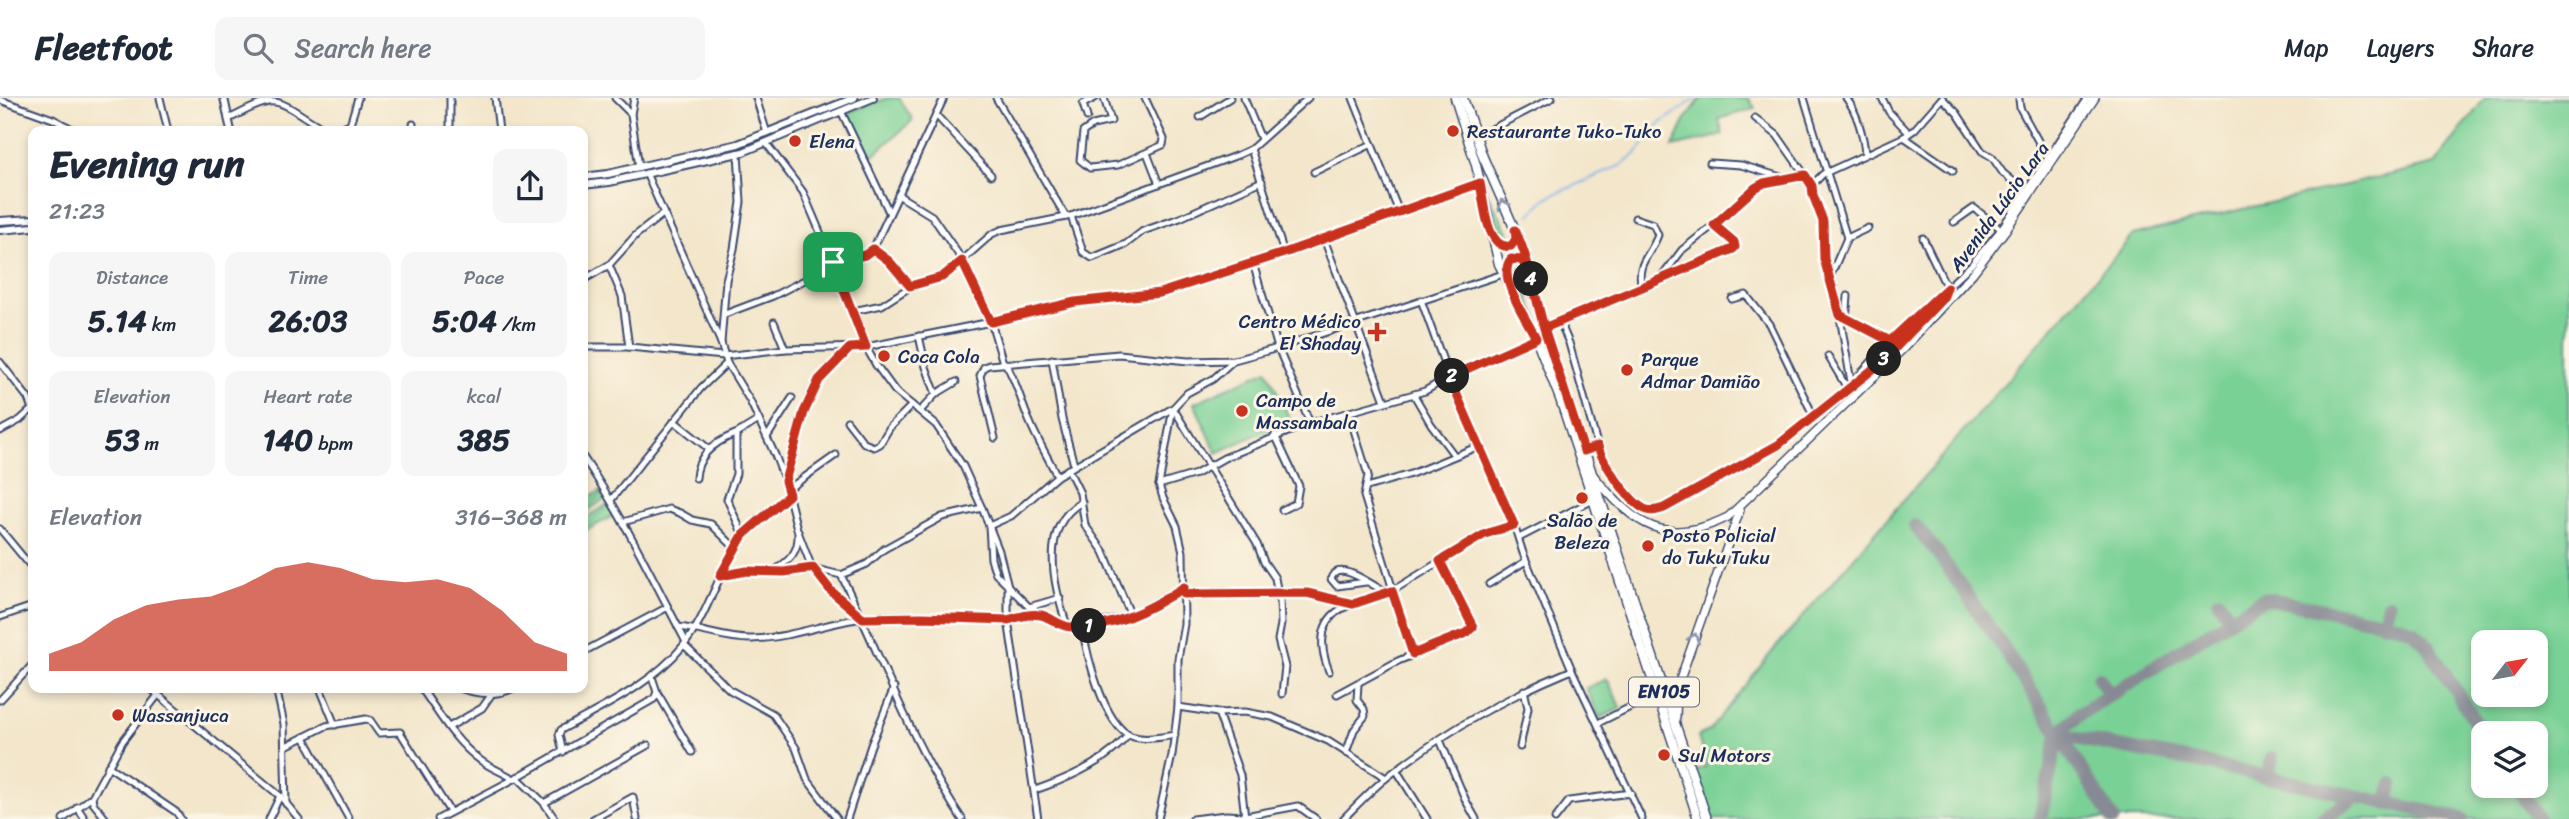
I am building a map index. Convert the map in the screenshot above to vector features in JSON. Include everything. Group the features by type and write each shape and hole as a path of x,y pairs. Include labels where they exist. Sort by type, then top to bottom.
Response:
{"main road":[{"name":"EN105","path":"1455,98 1505,278 1536,338 1560,399 1698,819"},
{"name":"EN105","path":"1463,98 1491,177 1515,230 1529,270 1544,328 1707,819"},
{"name":"Avenida Lúcio Lara","path":"1591,472 1625,512 1651,526 1675,531 1696,529 1717,523 1742,506 1904,348 1973,273 2006,231 2095,98"},
{"path":"1491,235 1496,243 1508,247 1514,244 1515,230"},
{"path":"1505,278 1505,269 1511,259 1521,260 1529,270"},
{"name":"Avenida Lúcio Lara","path":"1684,751 1675,715 1677,688 1742,506"}],"street":[{"path":"160,98 167,126"},
{"path":"224,98 230,126"},
{"path":"350,126 358,98"},
{"path":"450,98 450,126"},
{"path":"495,98 498,126"},
{"path":"615,98 631,114"},
{"path":"634,98 631,114 639,167"},
{"path":"756,98 767,133"},
{"path":"588,184 738,153 873,98"},
{"path":"725,314 773,296 834,264 865,255 873,249 944,98"},
{"path":"996,98 1069,217 1083,252 1092,258 1126,244 1143,231 1180,218 1262,181"},
{"path":"1087,117 1083,104 1095,98"},
{"path":"1104,98 1112,119 1086,128 1083,132 1081,162 1090,168 1118,165 1161,147 1164,142 1145,98"},
{"path":"1200,117 1230,98"},
{"path":"1244,98 1261,139"},
{"path":"853,311 882,305 910,286 942,277 992,234 1001,230 1069,217 1251,149 1308,98"},
{"path":"1353,98 1399,212"},
{"path":"1476,137 1552,98"},
{"path":"1804,98 1847,238 1830,277"},
{"path":"1846,98 1855,110 1865,154"},
{"path":"1882,98 1906,135 1953,171"},
{"path":"1848,387 1890,341 1970,267 2001,229 2088,98"},
{"path":"588,176 738,144 851,99"},
{"path":"1812,186 1815,179 1827,172 1906,135 1940,99 1957,113 1982,151 1992,157 2003,173 2026,192"},
{"path":"2019,99 2020,108 2048,159"},
{"path":"0,100 64,126"},
{"path":"228,119 271,101 289,106 318,126"},
{"path":"842,111 889,212"},
{"path":"936,115 991,175"},
{"path":"1755,118 1777,135 1812,186 1823,221 1824,259 1843,317 1890,341"},
{"path":"766,143 803,192 866,347 876,365 895,391 936,425 963,466 982,508 999,551 1008,586 1008,620 1038,819"},
{"path":"1314,172 1372,144"},
{"path":"1251,149 1284,253"},
{"path":"721,343 726,281 741,202 738,153"},
{"path":"1147,153 1159,184"},
{"path":"1710,163 1741,165 1784,178"},
{"path":"646,173 721,343 727,363 759,420 785,481 799,547 788,562 774,571"},
{"path":"1659,281 1682,250 1755,188 1764,183 1805,175"},
{"path":"588,348 629,347 724,356 785,349 866,347 1075,302 1160,293 1284,253 1480,183"},
{"path":"898,195 932,216 962,261 991,322 1004,363 1017,384 1023,408 1058,476"},
{"path":"1954,222 1974,208 2001,229"},
{"path":"588,277 609,265 636,235 663,214"},
{"path":"1635,218 1653,224 1658,235 1640,267 1642,288"},
{"path":"0,221 28,219"},
{"path":"1544,328 1735,247 1734,242 1714,225"},
{"path":"0,230 28,227"},
{"path":"1847,238 1868,228"},
{"path":"1560,322 1569,342 1598,446 1611,471 1632,497 1646,510 1657,511 1778,445 1882,362 1943,298 1947,288 1923,238"},
{"path":"1324,239 1385,401"},
{"path":"873,249 889,261 910,286"},
{"path":"1253,263 1278,348 1310,423"},
{"path":"609,265 622,296 629,347"},
{"path":"995,438 980,376 984,368 1004,363 1119,354 1188,361 1234,360 1421,300 1505,278"},
{"path":"1732,299 1745,295 1767,321 1814,417"},
{"path":"1848,296 1842,328 1848,387"},
{"path":"1421,300 1449,377 1514,525 1526,561 1642,819"},
{"path":"774,322 785,349"},
{"path":"919,337 936,394"},
{"path":"1159,485 1196,474 1209,465 1275,435 1385,401 1414,395 1536,338"},
{"path":"785,481 804,412 813,390 819,380 850,348"},
{"path":"1828,356 1848,387"},
{"path":"1052,359 1071,467 1080,493 1085,525 1108,559 1131,616"},
{"path":"989,526 1012,516 1071,467 1173,408 1187,393 1213,379 1234,360"},
{"path":"0,362 28,393"},
{"path":"611,500 701,388 727,363"},
{"path":"920,411 936,394 956,382"},
{"path":"1414,395 1454,455"},
{"path":"767,437 792,398"},
{"path":"847,421 864,443 874,447 880,444 890,426 912,405"},
{"path":"1173,408 1258,544 1264,562 1275,578 1280,600 1281,624 1278,640 1285,667 1282,694"},
{"path":"1158,819 1170,775 1178,707 1177,669 1184,624 1180,536 1159,485 1173,408"},
{"path":"0,431 28,413"},
{"path":"1349,414 1368,475 1364,496 1389,592 1413,654"},
{"path":"696,478 698,464 709,449 759,420"},
{"path":"674,421 709,449"},
{"path":"736,434 736,474 727,499 743,535"},
{"path":"1275,435 1298,486 1296,503 1282,510"},
{"path":"1367,487 1411,474 1479,446"},
{"path":"1584,451 1598,446"},
{"path":"563,752 559,735 561,730 652,677 685,643 695,628 743,535 788,492 836,455"},
{"path":"588,465 623,522 685,643 730,690 774,714 796,748 807,779 836,819"},
{"path":"1519,538 1593,500"},
{"path":"1068,628 1060,598 1053,551 1055,534 1062,517 1082,502"},
{"path":"720,576 747,571 784,572 813,568 841,575 867,564 884,548 942,517 982,508"},
{"path":"623,522 669,509 696,521 711,524 735,548"},
{"path":"1329,671 1321,649 1324,631 1335,611 1389,592 1485,534 1514,525"},
{"path":"0,529 28,563"},
{"path":"797,529 813,568 831,591 863,618"},
{"path":"1337,694 1413,654 1466,633 1473,627 1440,561"},
{"path":"1489,584 1526,561"},
{"path":"1366,582 1337,586 1331,579 1331,574 1344,570 1389,592"},
{"path":"841,575 948,799 962,819"},
{"path":"1008,586 1029,607 1068,628 1131,616 1184,590 1307,593 1353,604"},
{"path":"1029,607 1060,598"},
{"path":"588,649 668,607"},
{"path":"0,617 28,608"},
{"path":"1060,624 1063,613"},
{"path":"678,627 749,640 789,636 863,618 1008,620 1042,615"},
{"path":"1082,627 1089,662 1112,718 1128,735 1139,738 1175,735"},
{"path":"0,699 28,669"},
{"path":"1343,819 1385,778 1487,709 1573,670"},
{"path":"652,677 657,692 692,752"},
{"path":"1346,753 1354,730 1365,716 1364,709 1357,701 1357,684"},
{"path":"847,819 874,735 894,688"},
{"path":"1520,747 1528,708 1524,690"},
{"path":"438,819 563,752 654,699 657,692"},
{"path":"156,693 280,796 299,819"},
{"path":"277,693 286,746 286,804"},
{"path":"322,693 335,725"},
{"path":"425,693 438,716 476,758 515,778 544,803 555,819"},
{"path":"482,693 503,693"},
{"path":"1598,723 1657,694"},
{"path":"63,819 92,797 122,742 158,695"},
{"path":"449,727 482,708 491,695"},
{"path":"1178,707 1217,713 1245,712 1272,717 1328,741 1385,778"},
{"path":"1217,713 1240,775 1245,817"},
{"path":"286,746 326,726 366,719 370,720 379,733 400,732 450,812"},
{"path":"1035,790 1073,774 1110,753 1128,735"},
{"path":"304,737 349,819"},
{"path":"1440,740 1476,819"},
{"path":"544,803 648,746"},
{"path":"108,766 176,812 181,819"},
{"path":"1397,771 1427,819"},
{"path":"1555,819 1569,802 1631,793"},
{"path":"269,819 280,796"},
{"path":"92,797 93,803 106,819"},
{"path":"593,819 633,797 637,819"},
{"path":"1192,819 1226,815 1245,817 1298,806 1316,819"},
{"path":"77,807 85,819"}],"green space":[{"path":"887,98 899,98 913,120 868,160 845,114"},
{"path":"1701,98 1748,98 1755,108 1719,119 1723,135 1673,147 1686,119"},
{"path":"2485,98 2569,98 2569,819 1713,819 1696,771 1706,767 1698,736 1709,731 1772,652 2133,235 2435,164"},
{"path":"1490,197 1508,232 1509,238 1506,242 1498,237"},
{"path":"1513,263 1520,268 1539,331 1510,274 1510,266"},
{"name":"Campo de Massambala","path":"1267,370 1290,419 1217,453 1194,403"},
{"path":"600,491 605,499 588,511 588,499"},
{"path":"608,504 615,515 588,529 588,517"},
{"path":"1607,679 1621,708 1600,718 1586,688"}],"waterway":[{"path":"1530,215 1546,198 1622,165 1635,155 1657,126 1696,98"}],"taxiway":[{"path":"1915,526 1937,552 2000,643 2113,819"},
{"path":"2040,819 2058,735 2078,715 2263,599 2402,626 2413,631 2425,642 2475,721"},
{"path":"2219,601 2230,618"},
{"path":"2384,623 2388,604"},
{"path":"2099,678 2110,695"},
{"path":"2058,735 2203,763 2462,819"},
{"path":"2268,777 2272,758"},
{"path":"2388,804 2392,784"},
{"path":"2322,819 2356,797"},
{"path":"2524,798 2538,819"}],"place":[{"name":"Restaurante Tuko-Tuko","path":"1453,131"},
{"name":"Elena","path":"795,141"},
{"name":"Centro Médico El Shaday","path":"1377,332"},
{"name":"Coca Cola","path":"884,356"},
{"name":"Parque Admar Damião","path":"1627,370"},
{"name":"Campo de Massambala","path":"1242,411"},
{"name":"Salão de Beleza","path":"1582,498"},
{"name":"Posto Policial do Tuku Tuku","path":"1648,546"},
{"name":"Wassanjuca","path":"118,715"},
{"name":"Sul Motors","path":"1664,755"}],"route":[{"path":"833,262 865,255 873,249 894,266 910,286 942,277 962,261 991,322 1075,302 1160,293 1284,253 1480,183 1491,235 1496,243 1504,247 1514,244 1515,230 1520,240 1529,270 1534,295 1544,328 1733,249 1736,244 1714,225 1764,183 1805,175 1812,186 1823,221 1824,259 1840,315 1890,341 1947,288 1943,298 1882,362 1778,445 1664,508 1650,511 1640,506 1618,481 1598,446 1584,451 1544,328 1529,270 1521,260 1511,259 1505,269 1507,282 1536,338 1449,377 1514,525 1485,534 1440,561 1473,627 1471,631 1413,654 1392,591 1353,604 1307,593 1184,594 1184,587 1131,616 1068,628 1042,615 1008,620 863,618 831,591 813,568 793,572 747,571 720,576 743,535 789,495 785,481 804,412 819,380 850,348 866,347 833,262"}]}
